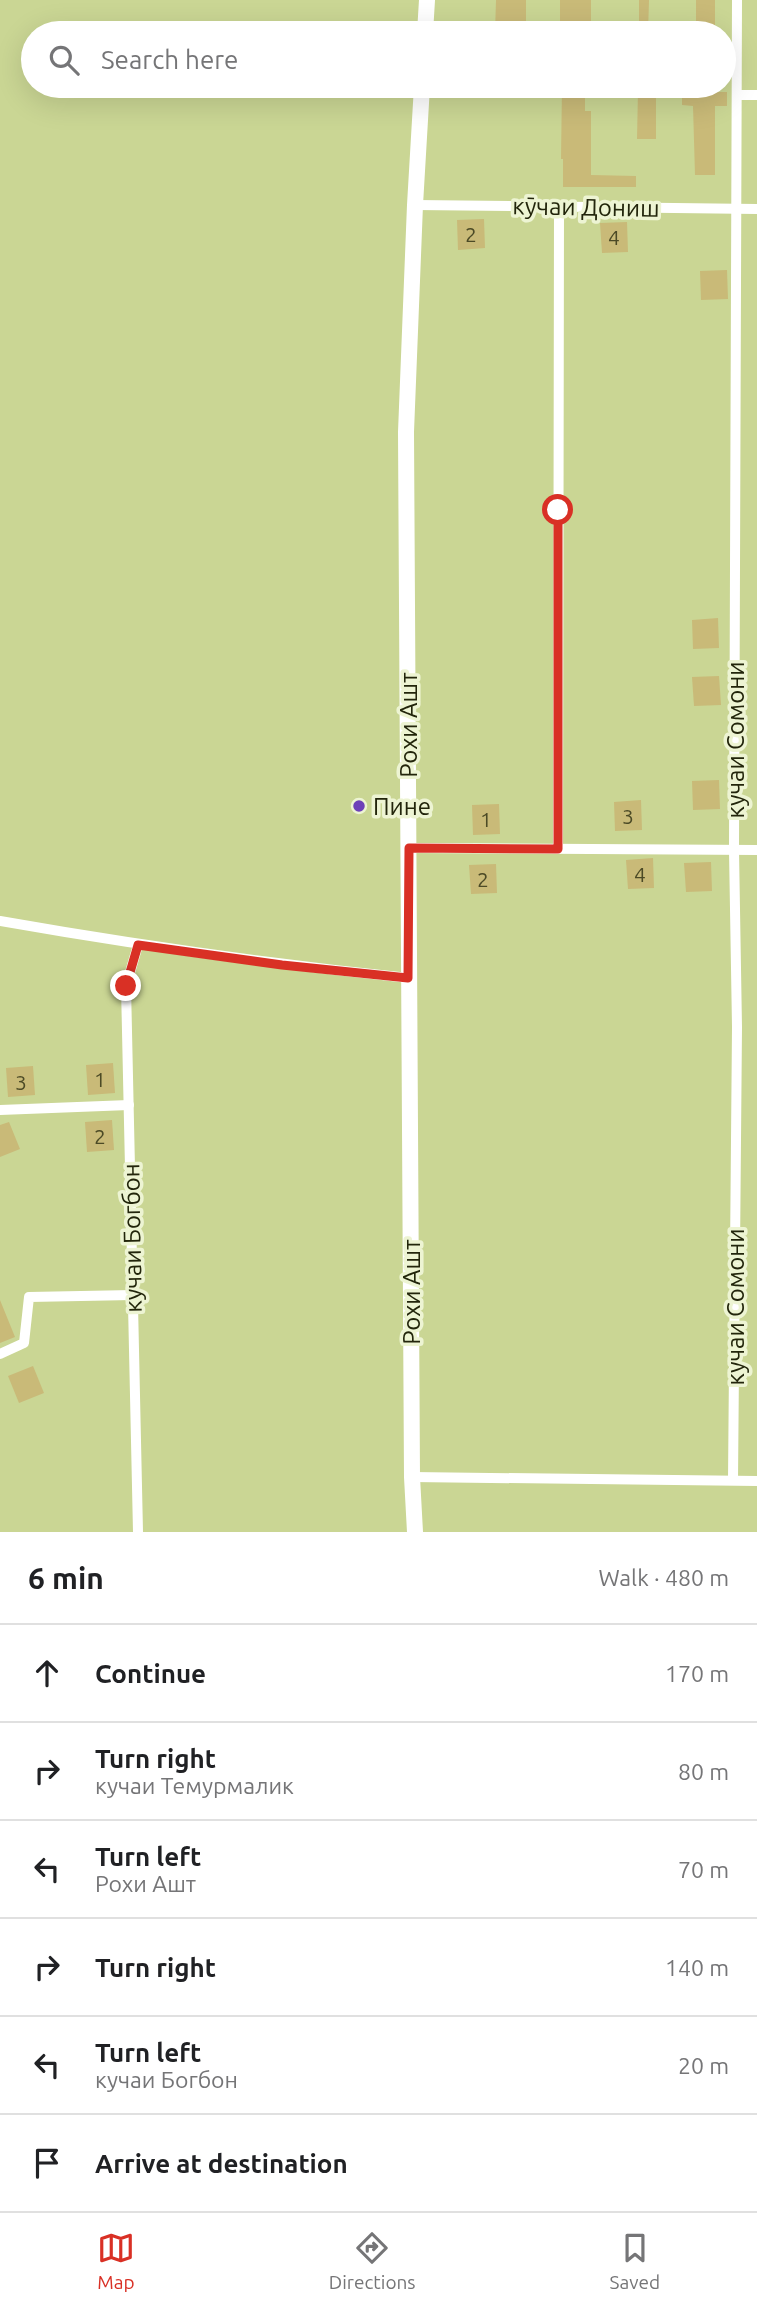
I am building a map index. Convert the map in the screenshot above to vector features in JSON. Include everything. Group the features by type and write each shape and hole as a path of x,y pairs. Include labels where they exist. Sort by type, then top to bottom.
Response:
{"main road":[{"path":"426,21 427,0"},
{"name":"Рохи Ашт","path":"415,1532 412,1476 408,978 407,432 421,98"}],"street":[{"name":"кучаи Сомони","path":"733,1480 737,1027 734,850 737,0"},
{"path":"737,95 757,95"},
{"name":"кӯчаи Дониш","path":"415,205 757,209"},
{"path":"558,849 559,207"},
{"path":"409,848 757,850"},
{"path":"0,921 138,945 282,965 408,978"},
{"name":"кучаи Богбон","path":"138,945 126,986 138,1532"},
{"path":"0,1110 129,1105"},
{"path":"0,1354 23,1343 29,1297 133,1295"},
{"path":"412,1476 757,1481"}],"building":[{"path":"496,0 526,0 526,21 495,21"},
{"path":"560,0 591,0 591,21 560,21"},
{"path":"639,0 649,0 648,21 639,21"},
{"path":"696,0 715,0 715,21 696,21"},
{"path":"562,98 585,98 585,111 591,111 591,175 636,176 636,187 563,187"},
{"path":"638,98 656,98 656,139 637,139"},
{"path":"682,98 727,98 727,106 715,106 715,175 695,175 693,106 682,105"},
{"path":"484,219 485,248 458,250 457,220"},
{"path":"627,222 628,252 602,253 600,223"},
{"path":"727,270 728,299 701,300 700,271"},
{"path":"718,618 719,648 693,649 692,620"},
{"path":"719,676 721,705 694,706 692,677"},
{"path":"719,780 720,809 693,810 692,781"},
{"path":"641,800 642,830 615,831 614,802"},
{"path":"499,804 500,834 473,835 472,805"},
{"path":"653,858 654,888 628,889 626,860"},
{"path":"711,862 712,891 686,892 684,863"},
{"path":"496,864 497,893 471,894 469,865"},
{"path":"113,1063 115,1093 88,1095 86,1065"},
{"path":"33,1066 35,1095 8,1097 6,1068"},
{"path":"112,1120 114,1150 87,1152 85,1122"},
{"path":"9,1122 20,1149 0,1157 0,1125"},
{"path":"0,1300 15,1337 0,1343"},
{"path":"33,1366 44,1393 19,1403 8,1376"}],"place":[{"name":"Пине","path":"359,806"}],"route":[{"path":"126,986 138,945 282,965 408,978 409,848 558,849 558,510"}]}
